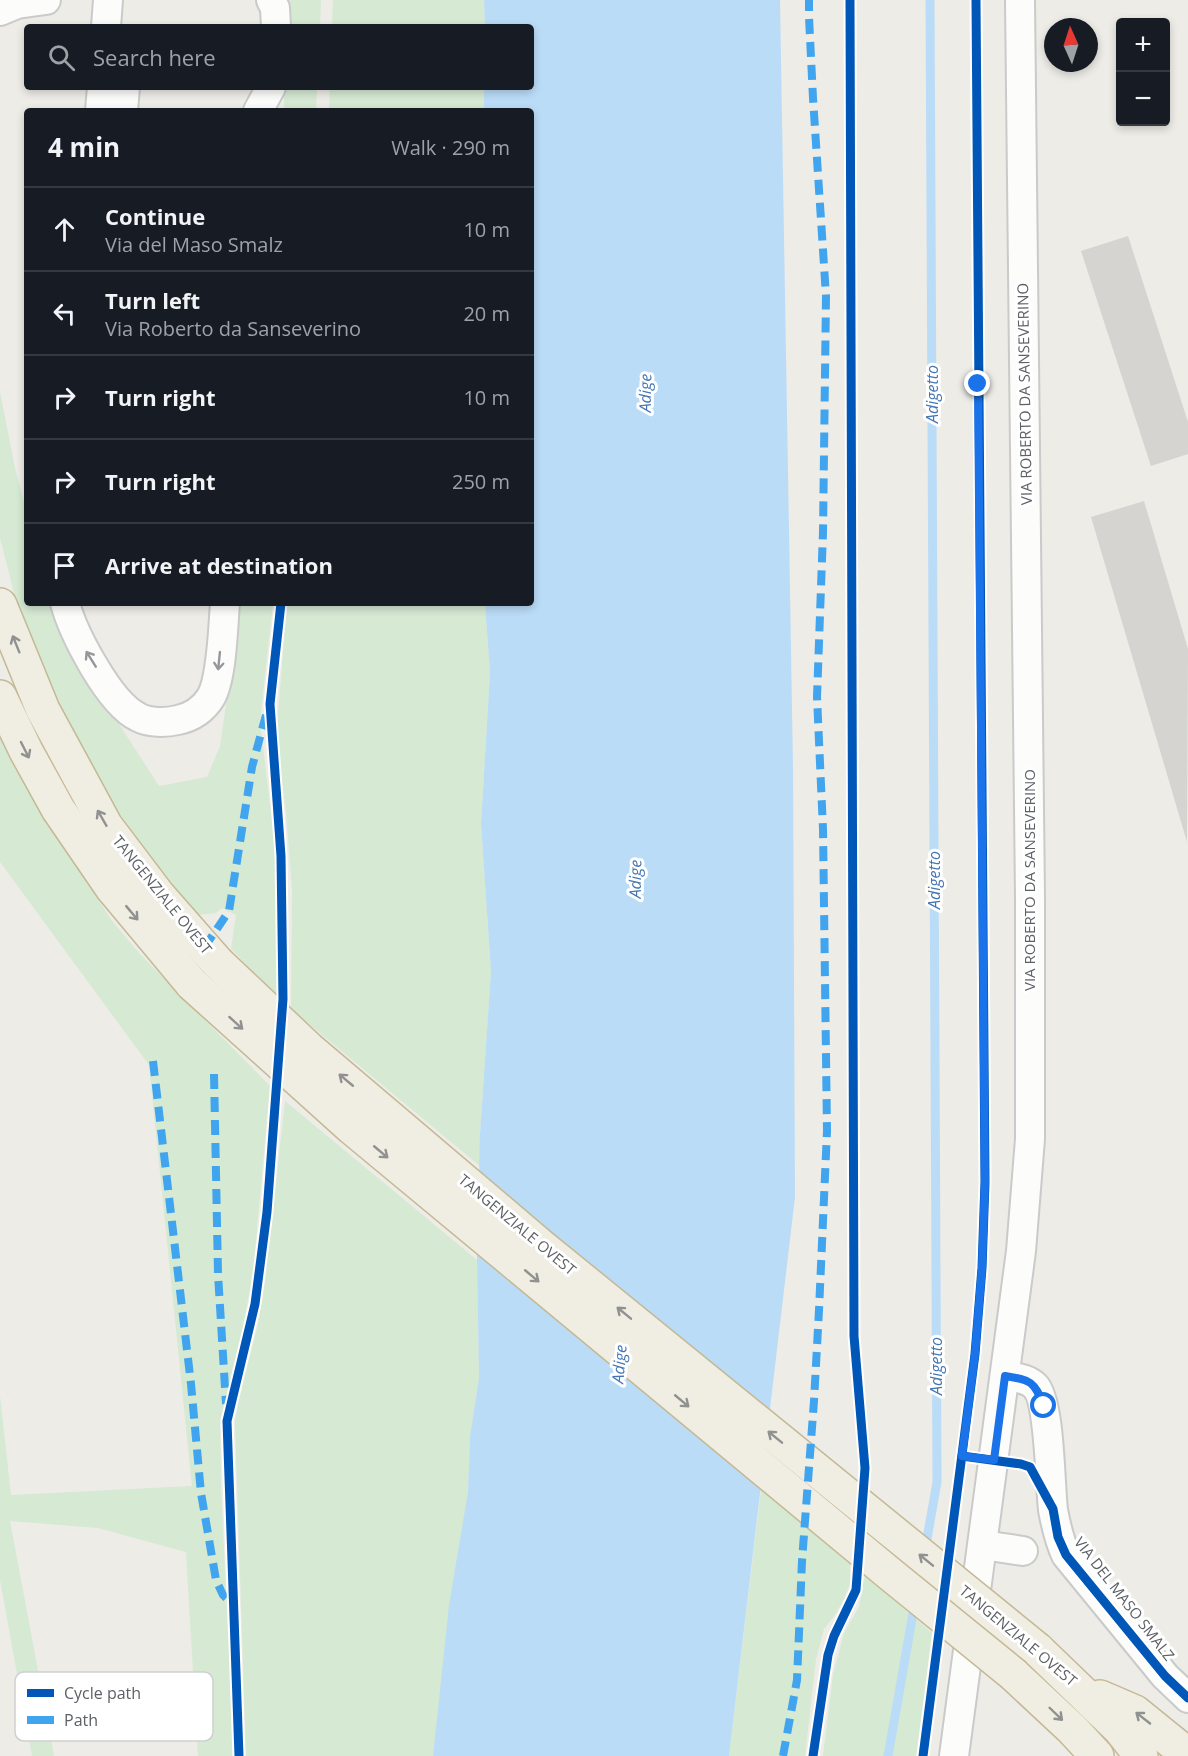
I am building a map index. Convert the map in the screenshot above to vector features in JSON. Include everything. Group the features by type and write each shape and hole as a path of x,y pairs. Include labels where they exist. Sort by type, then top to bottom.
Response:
{"highway":[{"name":"TANGENZIALE OVEST","path":"0,605 43,710 106,826 159,896 217,962 309,1049 532,1238 1037,1649 1120,1729 1142,1756"},
{"name":"TANGENZIALE OVEST","path":"0,697 58,809 112,888 192,984 352,1128 1013,1674 1072,1729 1097,1756"},
{"path":"1077,1686 1135,1712 1188,1755"}],"street":[{"path":"0,11 17,4 46,0"},
{"path":"271,0 275,8 276,24"},
{"name":"VIA ROBERTO DA SANSEVERINO","path":"954,1756 1021,1251 1030,1139 1030,898 1020,0"},
{"path":"100,108 102,90"},
{"path":"123,108 125,90"},
{"path":"250,108 252,90"},
{"path":"260,108 270,90"},
{"path":"271,108 272,90"},
{"path":"66,606 81,643 107,685 125,708 139,717 169,722 186,718 200,711 211,697 218,680 225,606"},
{"name":"VIA DEL MASO SMALZ","path":"1005,1376 1025,1379 1036,1387 1044,1406 1053,1509 1058,1537 1066,1555 1165,1676 1188,1698"},
{"path":"983,1545 1023,1551"}],"green space":[{"path":"286,0 321,0 320,24 286,24"},
{"path":"333,0 484,0 485,24 332,24"},
{"path":"284,90 317,90 316,108 284,108"},
{"path":"330,90 484,90 484,108 329,108"},
{"path":"0,392 24,502 24,606 58,606 92,682 159,786 207,777 220,746 241,606 273,606 260,721 276,856 277,995 231,949 236,915 222,908 216,913 198,915 139,842 100,784 65,723 20,616 0,538"},
{"path":"287,606 485,606 490,673 481,824 491,971 480,1134 480,1166 291,1009 292,891 286,811 276,739"},
{"path":"0,738 16,770 112,921 140,954 270,1086 253,1273 238,1353 220,1421 234,1756 198,1756 197,1741 213,1741 213,1672 193,1672 186,1552 98,1528 10,1521 38,1672 17,1672 0,1580 0,1396 11,1495 192,1486 149,1065 0,862"},
{"path":"285,1101 477,1260 479,1378 470,1436 468,1492 433,1756 246,1756 235,1422 258,1324 265,1282"},
{"path":"761,1490 850,1563 850,1584 835,1615 824,1629 816,1659 805,1756 729,1756"},
{"path":"865,1575 932,1633 916,1756 823,1756 833,1675 844,1633 859,1607"},
{"path":"29,1741 51,1741 54,1756 32,1756"}],"water":[{"name":"Adige","path":"484,0 780,0 793,767 795,1197 729,1756 433,1756 449,1605 468,1492 470,1436 479,1378 477,1260 480,1134 491,971 481,824 490,673 485,606 534,606 534,108 484,108 484,90 534,90 534,24 485,24"}],"building":[{"path":"1128,236 1188,422 1188,454 1151,466 1081,251"},
{"path":"1144,501 1188,649 1187,842 1091,517"}],"waterway":[{"name":"Adigetto","path":"925,1550 937,1482 930,0"},
{"name":"Adigetto","path":"888,1756 915,1602"}],"marked path":[{"path":"783,1756 797,1680 827,1131 823,829 817,697 823,532 826,296 809,0"},
{"path":"204,948 229,911 252,767 266,715"},
{"path":"153,1061 191,1384 201,1493 216,1580 223,1595 233,1605"},
{"path":"214,1074 218,1274 226,1404"}],"cycle path":[{"path":"813,1756 828,1655 834,1636 856,1590 865,1468 854,1336 850,0"},
{"path":"923,1756 975,1354 982,1268 985,1182 976,0"},
{"path":"239,1756 227,1421 255,1304 267,1212 283,999 281,856 270,704 281,606"},
{"path":"962,1456 1030,1467 1053,1509 1058,1537 1066,1555 1165,1676 1188,1698"}],"route":[{"path":"978,384 985,1182 982,1268 975,1354 962,1456 994,1460 1005,1376 1025,1379 1036,1387 1044,1406"}]}
